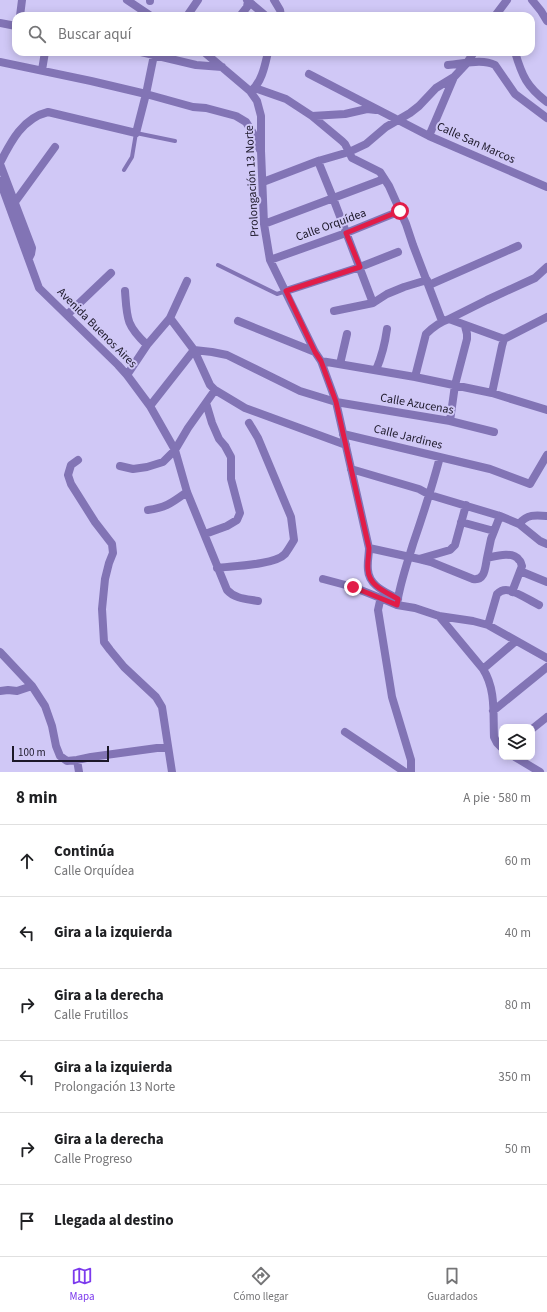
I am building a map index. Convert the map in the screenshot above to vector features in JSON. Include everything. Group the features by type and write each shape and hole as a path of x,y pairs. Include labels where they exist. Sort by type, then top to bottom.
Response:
{"street":[{"path":"20,12 22,0"},
{"path":"127,0 145,12"},
{"path":"190,12 198,0"},
{"path":"274,0 280,12"},
{"path":"498,12 507,0"},
{"path":"532,0 547,21"},
{"path":"243,12 247,7 248,1"},
{"path":"248,1 261,12"},
{"path":"0,23 12,25"},
{"path":"42,70 44,56"},
{"path":"0,163 9,145 24,125 37,115 48,112 136,133 154,56"},
{"path":"158,56 196,66 222,67"},
{"path":"211,56 222,67 252,90 286,99 312,116 342,141 352,158 380,172 389,186 428,283 446,320 504,339 547,317"},
{"path":"252,90 264,70 267,56"},
{"path":"263,182 318,161 349,152 366,144 396,120 410,113 419,106 436,88 454,77 471,56"},
{"path":"516,56 527,84 547,102"},
{"path":"448,65 483,61 490,62 495,65 515,94 547,118"},
{"path":"0,62 42,70 236,116 246,122 253,133 262,154"},
{"name":"Calle San Marcos","path":"309,74 429,136 547,187"},
{"path":"429,136 454,77"},
{"name":"Prolongación 13 Norte","path":"252,90 261,116 264,224 270,260 315,352 321,361 336,402 369,548 368,570 371,580 377,587 400,603"},
{"path":"312,116 345,114 367,109 381,110"},
{"path":"12,203 54,147"},
{"path":"318,161 373,303"},
{"name":"Avenida Buenos Aires","path":"0,163 33,274 39,288 118,365 150,406 174,450 187,492 227,590 231,595 239,598 258,601"},
{"path":"264,224 384,179"},
{"name":"Avenida Buenos Aires","path":"0,181 12,203"},
{"name":"Calle Orquídea","path":"270,260 346,233 400,211"},
{"path":"334,311 373,303 387,294 404,287 428,283 518,246"},
{"path":"286,291 360,267 398,252"},
{"path":"415,377 426,334 431,329 446,320 535,278 547,267"},
{"path":"67,315 111,273"},
{"path":"127,375 147,345 170,318 187,281"},
{"path":"125,290 127,315 132,329 147,345"},
{"path":"170,318 194,350 210,384 215,390 245,408 346,445"},
{"path":"238,321 315,352"},
{"path":"450,421 455,385 467,339 465,326"},
{"path":"376,370 382,356 387,330"},
{"path":"340,364 347,334"},
{"path":"492,393 504,339"},
{"path":"150,406 194,350"},
{"name":"Calle Azucenas","path":"194,350 227,355 300,391 336,402 450,421 494,432"},
{"path":"321,361 415,377 492,393 547,410"},
{"path":"120,466 133,469 147,467 163,462 174,450 215,390"},
{"path":"205,534 227,526 237,520 240,513 231,478 231,457 212,424 206,403"},
{"path":"217,568 259,563 277,559 284,555 294,540 290,517 258,438 249,423"},
{"name":"Calle Jardines","path":"343,434 490,469 530,484 547,455"},
{"path":"400,603 399,591 408,557 430,495 440,457"},
{"path":"78,460 71,465 68,475 71,484 95,522 112,544 113,553 109,563 102,609 104,642 124,666 156,697 162,707 172,772"},
{"path":"351,469 419,489 430,495 500,516 519,524 540,541 547,544"},
{"path":"148,510 157,509 171,504 187,492"},
{"path":"419,559 450,550 455,544 466,505"},
{"path":"519,524 524,518 536,515 547,516"},
{"path":"369,548 431,562 473,579 477,579 481,578 484,573 494,531 500,516"},
{"path":"461,522 494,531"},
{"path":"487,558 509,555 519,560 522,566 512,592"},
{"path":"520,572 547,582"},
{"path":"324,579 353,587 383,599 439,616 473,621 488,625 547,658"},
{"path":"488,625 497,594 500,590 512,592 538,605"},
{"path":"383,599 379,604 392,697 411,760 411,772"},
{"path":"439,616 488,677 492,688 494,737 499,745"},
{"path":"483,669 516,641"},
{"path":"0,652 32,686 45,706 60,756 67,761 157,748 168,748"},
{"path":"493,711 547,667"},
{"path":"0,691 17,691 32,686"},
{"path":"535,727 547,717"},
{"path":"345,732 405,772"},
{"path":"77,760 80,772"},
{"path":"520,760 540,772"}],"lane":[{"path":"124,170 132,157 136,133 175,141"},
{"path":"218,265 277,294 286,291"}],"route":[{"path":"353,587 397,605 398,599 377,587 371,580 368,570 369,548 336,402 321,361 315,352 286,291 360,267 346,233 400,211"}]}
